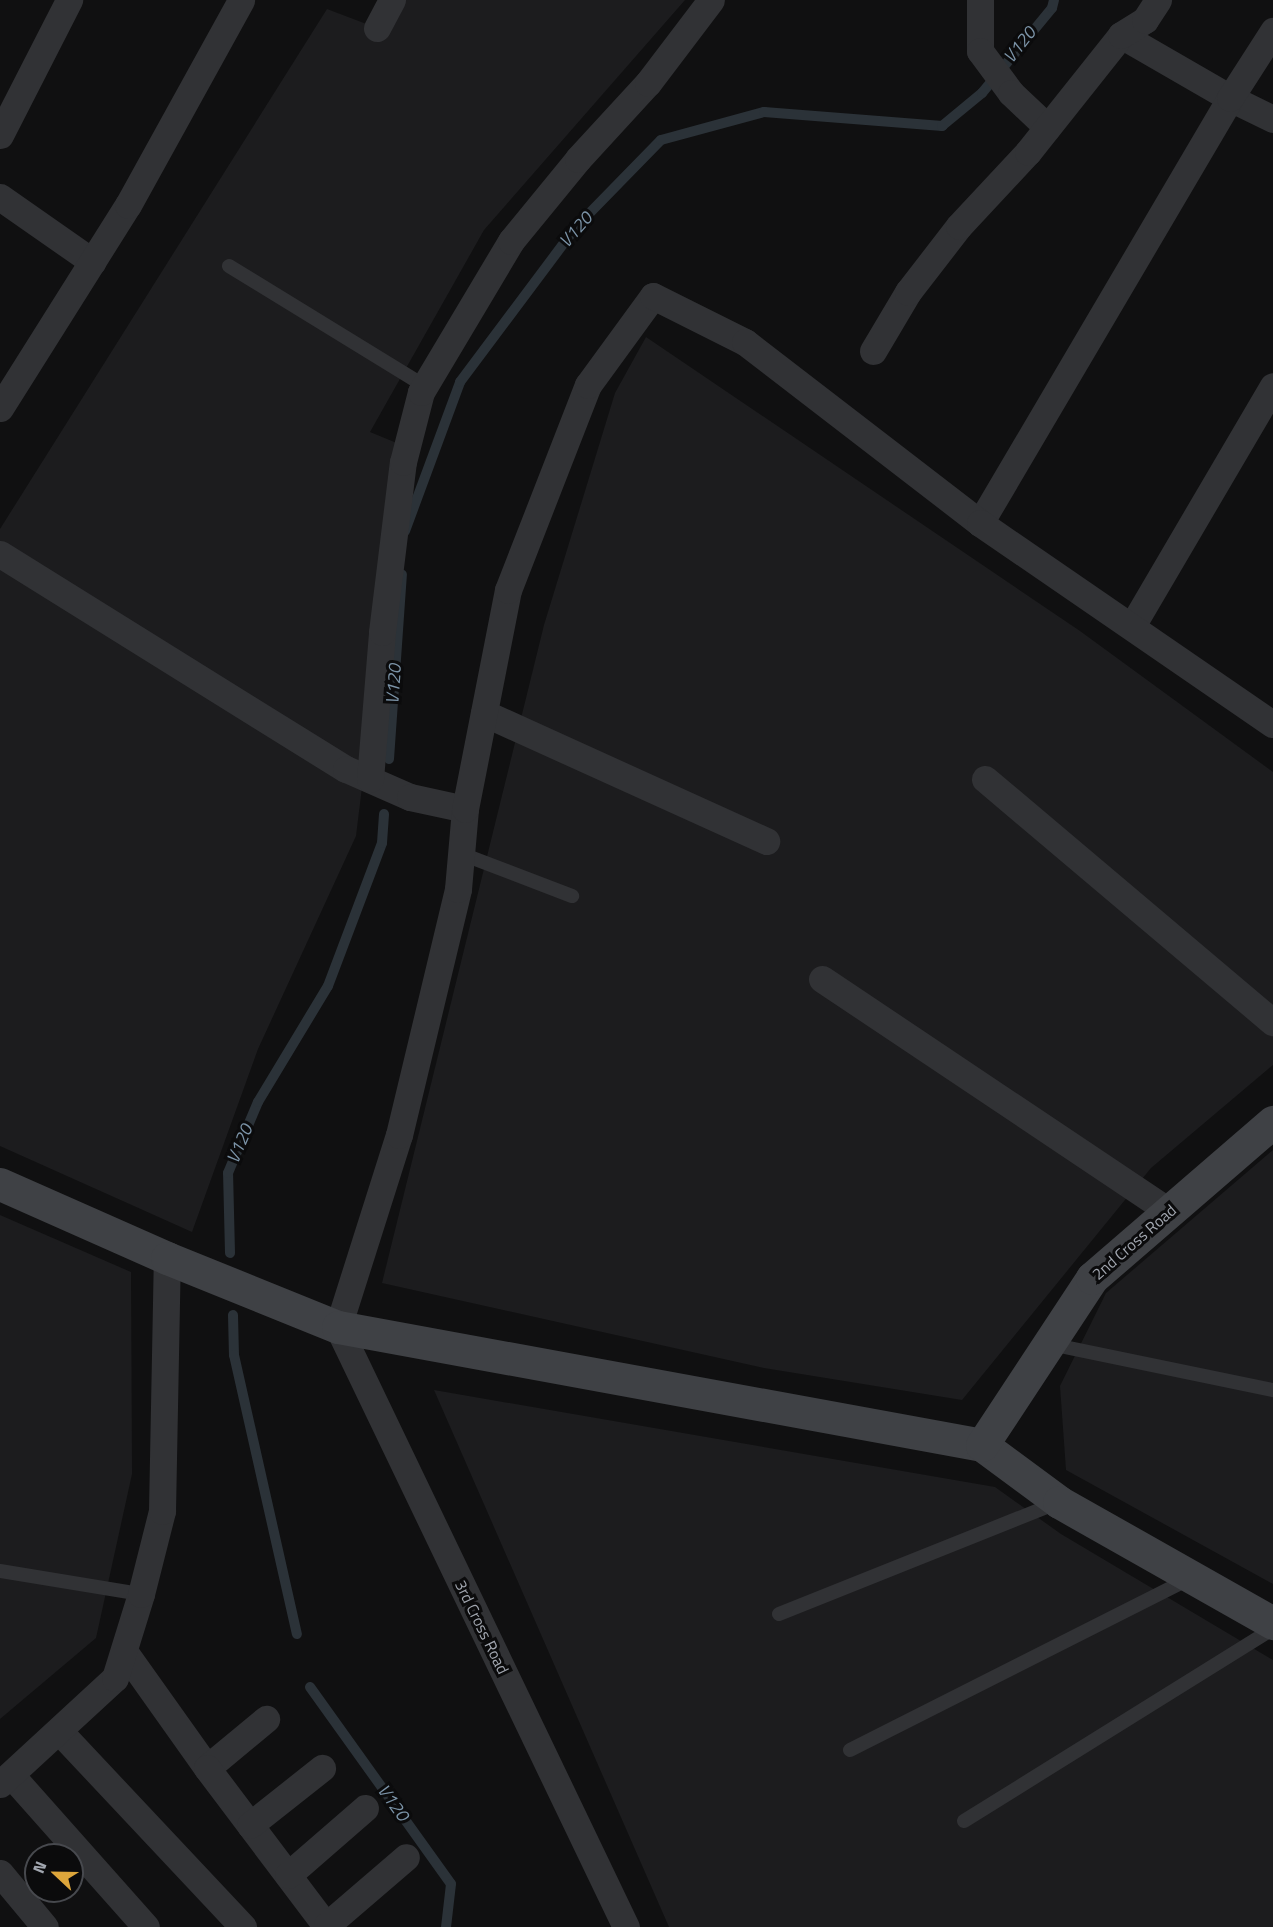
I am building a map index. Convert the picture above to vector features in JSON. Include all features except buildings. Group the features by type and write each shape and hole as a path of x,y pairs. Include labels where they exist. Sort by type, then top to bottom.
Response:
{"street":[{"path":"0,135 69,0"},
{"path":"0,408 128,205 241,0"},
{"path":"377,28 392,0"},
{"path":"370,779 382,632 403,462 425,386 512,241 578,159 648,83 711,0"},
{"path":"980,0 980,51 1011,93 1047,127"},
{"path":"873,351 908,292 959,226 1028,152 1121,35 1145,20 1158,0"},
{"path":"980,523 1230,98 1273,31"},
{"path":"1121,35 1230,98 1273,119"},
{"path":"0,197 93,262"},
{"path":"338,1328 399,1135 458,889 465,808 508,590 588,385 653,296 745,342 980,523 1273,724"},
{"path":"1132,626 1273,386"},
{"path":"0,554 346,769 410,797 465,808"},
{"path":"484,713 766,841"},
{"path":"985,779 1273,1022"},
{"path":"822,979 1169,1211"},
{"name":"2nd Cross Road","path":"982,1445 1092,1278 1273,1122"},
{"path":"0,1184 167,1258 338,1328 982,1445 1059,1502 1273,1623"},
{"path":"146,1927 6,1780 115,1678 124,1651 162,1511 167,1258"},
{"name":"3rd Cross Road","path":"338,1328 626,1927"},
{"path":"124,1651 207,1768 327,1926 406,1857"},
{"path":"207,1768 266,1719"},
{"path":"59,1731 243,1927"},
{"path":"250,1825 322,1768"},
{"path":"288,1875 365,1808"},
{"path":"0,1873 45,1927"}],"lane":[{"path":"229,266 425,386"},
{"path":"462,854 572,896"},
{"path":"1048,1343 1273,1390"},
{"path":"779,1614 1059,1502"},
{"path":"0,1571 141,1594"},
{"path":"850,1750 1192,1577"},
{"path":"964,1821 1273,1629"}],"shaded area":[{"path":"393,0 685,0 484,230 370,432 404,446 356,836 258,1049 192,1232 0,1146 0,529 327,9 377,28"},
{"path":"646,337 1080,631 1273,772 1273,1065 1151,1168 962,1400 764,1368 382,1283 544,625 615,393"},
{"path":"1273,1150 1273,1584 1066,1470 1060,1386 1106,1293"},
{"path":"0,1215 131,1272 132,1474 96,1638 0,1719"},
{"path":"434,1390 995,1487 1061,1534 1273,1660 1273,1927 669,1927"}],"waterway":[{"name":"V120","path":"405,531 460,382 575,228 661,140 764,112 942,126 982,93 1052,8 1054,0"},
{"name":"V120","path":"389,759 402,574"},
{"name":"V120","path":"230,1253 228,1173 258,1102 328,986 382,843 384,814"},
{"name":"V120","path":"233,1315 234,1355 297,1634"},
{"name":"V120","path":"310,1687 451,1884 446,1927"}]}
